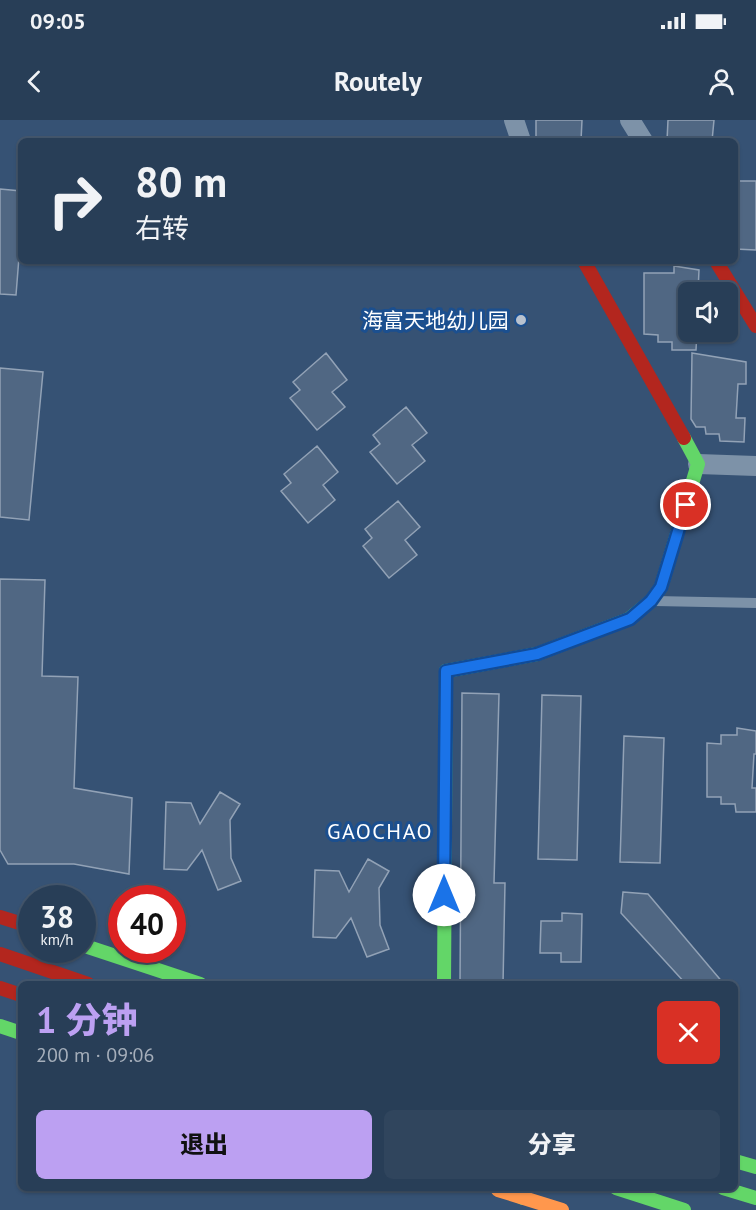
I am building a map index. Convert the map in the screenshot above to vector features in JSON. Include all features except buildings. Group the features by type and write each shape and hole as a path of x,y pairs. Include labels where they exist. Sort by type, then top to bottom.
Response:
{"main road":[{"path":"444,981 446,671 537,654 630,619 651,601 661,587 698,464 586,264"},
{"path":"719,264 756,326"},
{"path":"0,917 18,923"},
{"path":"96,950 191,981"},
{"path":"0,954 79,981"},
{"path":"0,988 18,994"},
{"path":"0,1026 18,1032"},
{"path":"738,1162 756,1167"},
{"path":"501,1191 562,1210"},
{"path":"509,1191 523,1198"},
{"path":"625,1191 684,1210"},
{"path":"733,1191 756,1198"}],"street":[{"path":"514,120 520,138"},
{"path":"630,120 641,138"},
{"path":"698,464 756,466"}],"lane":[{"path":"651,601 756,603"}],"traffic: fast":[{"path":"444,981 446,671 537,654 629,619 651,601 661,587 698,464 684,438"},
{"path":"96,950 191,981"},
{"path":"0,1026 18,1032"},
{"path":"738,1162 756,1167"},
{"path":"509,1191 523,1198"},
{"path":"625,1191 684,1210"},
{"path":"733,1191 756,1198"}],"traffic: slow":[{"path":"501,1191 562,1210"}],"traffic: jam":[{"path":"586,264 684,438"},
{"path":"718,264 756,326"},
{"path":"0,917 18,923"},
{"path":"0,954 79,981"},
{"path":"0,988 18,994"}],"place":[{"name":"海富天地幼儿园","path":"521,320"}],"district":[{"name":"GAOCHAO","path":"380,831"}],"route":[{"path":"444,895 446,671 537,654 630,619 651,601 661,587 686,505"}]}
